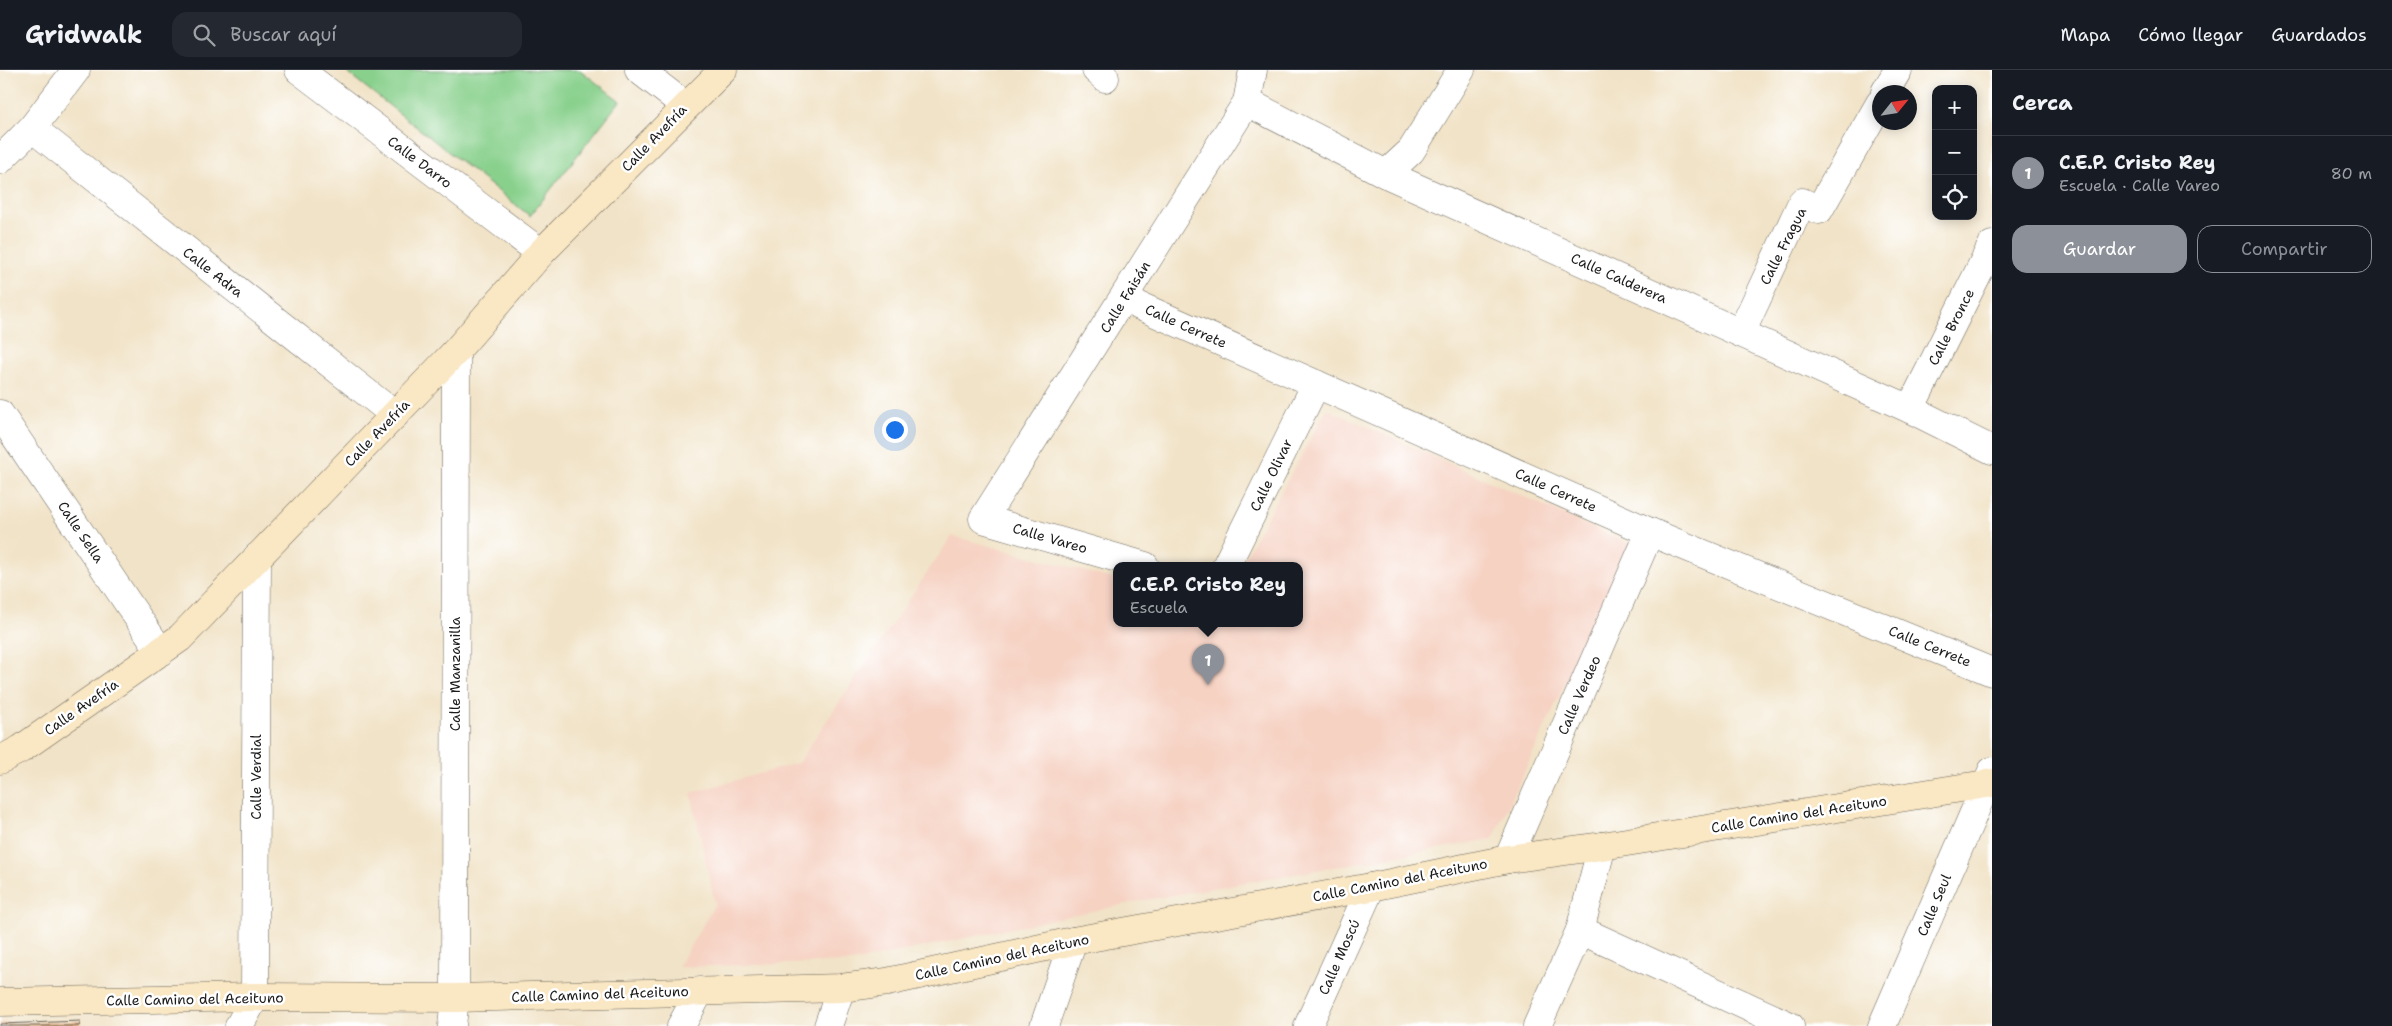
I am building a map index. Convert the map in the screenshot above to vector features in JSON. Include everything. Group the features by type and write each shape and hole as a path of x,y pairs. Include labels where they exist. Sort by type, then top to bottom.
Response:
{"street":[{"path":"0,160 32,128 76,70"},
{"name":"Calle Darro","path":"299,70 542,254"},
{"path":"638,70 686,106"},
{"name":"Calle Avefría","path":"0,760 21,749 180,638 396,415 542,254 723,70"},
{"name":"Calle Faisán","path":"983,519 1247,102 1253,70"},
{"path":"1386,174 1412,151 1460,70"},
{"path":"1890,85 1898,70"},
{"name":"Calle Calderera","path":"1247,102 1386,174 1910,409 1992,450"},
{"name":"Calle Fragua","path":"1741,333 1802,202 1819,210 1872,117"},
{"name":"Calle Adra","path":"32,128 396,415"},
{"name":"Calle Bronce","path":"1910,409 1992,245"},
{"name":"Calle Cerrete","path":"1124,299 1650,532 1992,672"},
{"name":"Calle Manzanilla","path":"452,1026 455,998 456,351"},
{"name":"Calle Olivar","path":"1228,562 1316,384"},
{"name":"Calle Sella","path":"0,414 161,652"},
{"name":"Calle Vareo","path":"983,519 1131,562"},
{"name":"Calle Verdeo","path":"1508,859 1650,532"},
{"name":"Calle Verdial","path":"255,997 257,557"},
{"name":"Calle Camino del Aceituno","path":"0,1002 255,997 455,998 841,988 887,982 1073,941 1370,887 1508,859 1602,846 1990,779"},
{"name":"Calle Seul","path":"1882,1026 1990,779"},
{"path":"1537,1026 1580,930 1602,846"},
{"name":"Calle Moscú","path":"1308,1026 1370,887"},
{"path":"1580,930 1790,1026"},
{"path":"1044,1026 1073,941"},
{"path":"828,1026 841,988"},
{"path":"682,1026 700,991"},
{"path":"239,1026 255,997"}],"shaded area":[{"path":"1327,409 1630,544 1493,839 1140,901 852,962 678,967 715,904 691,793 798,763 952,536 1113,579 1113,627 1303,627 1303,562 1242,562"}],"green space":[{"path":"344,70 580,70 620,101 530,216"}],"building":[{"path":"81,1021 79,1026 0,1026 0,1024"}],"place":[{"name":"C.E.P. Cristo Rey","path":"1208,685"}]}
